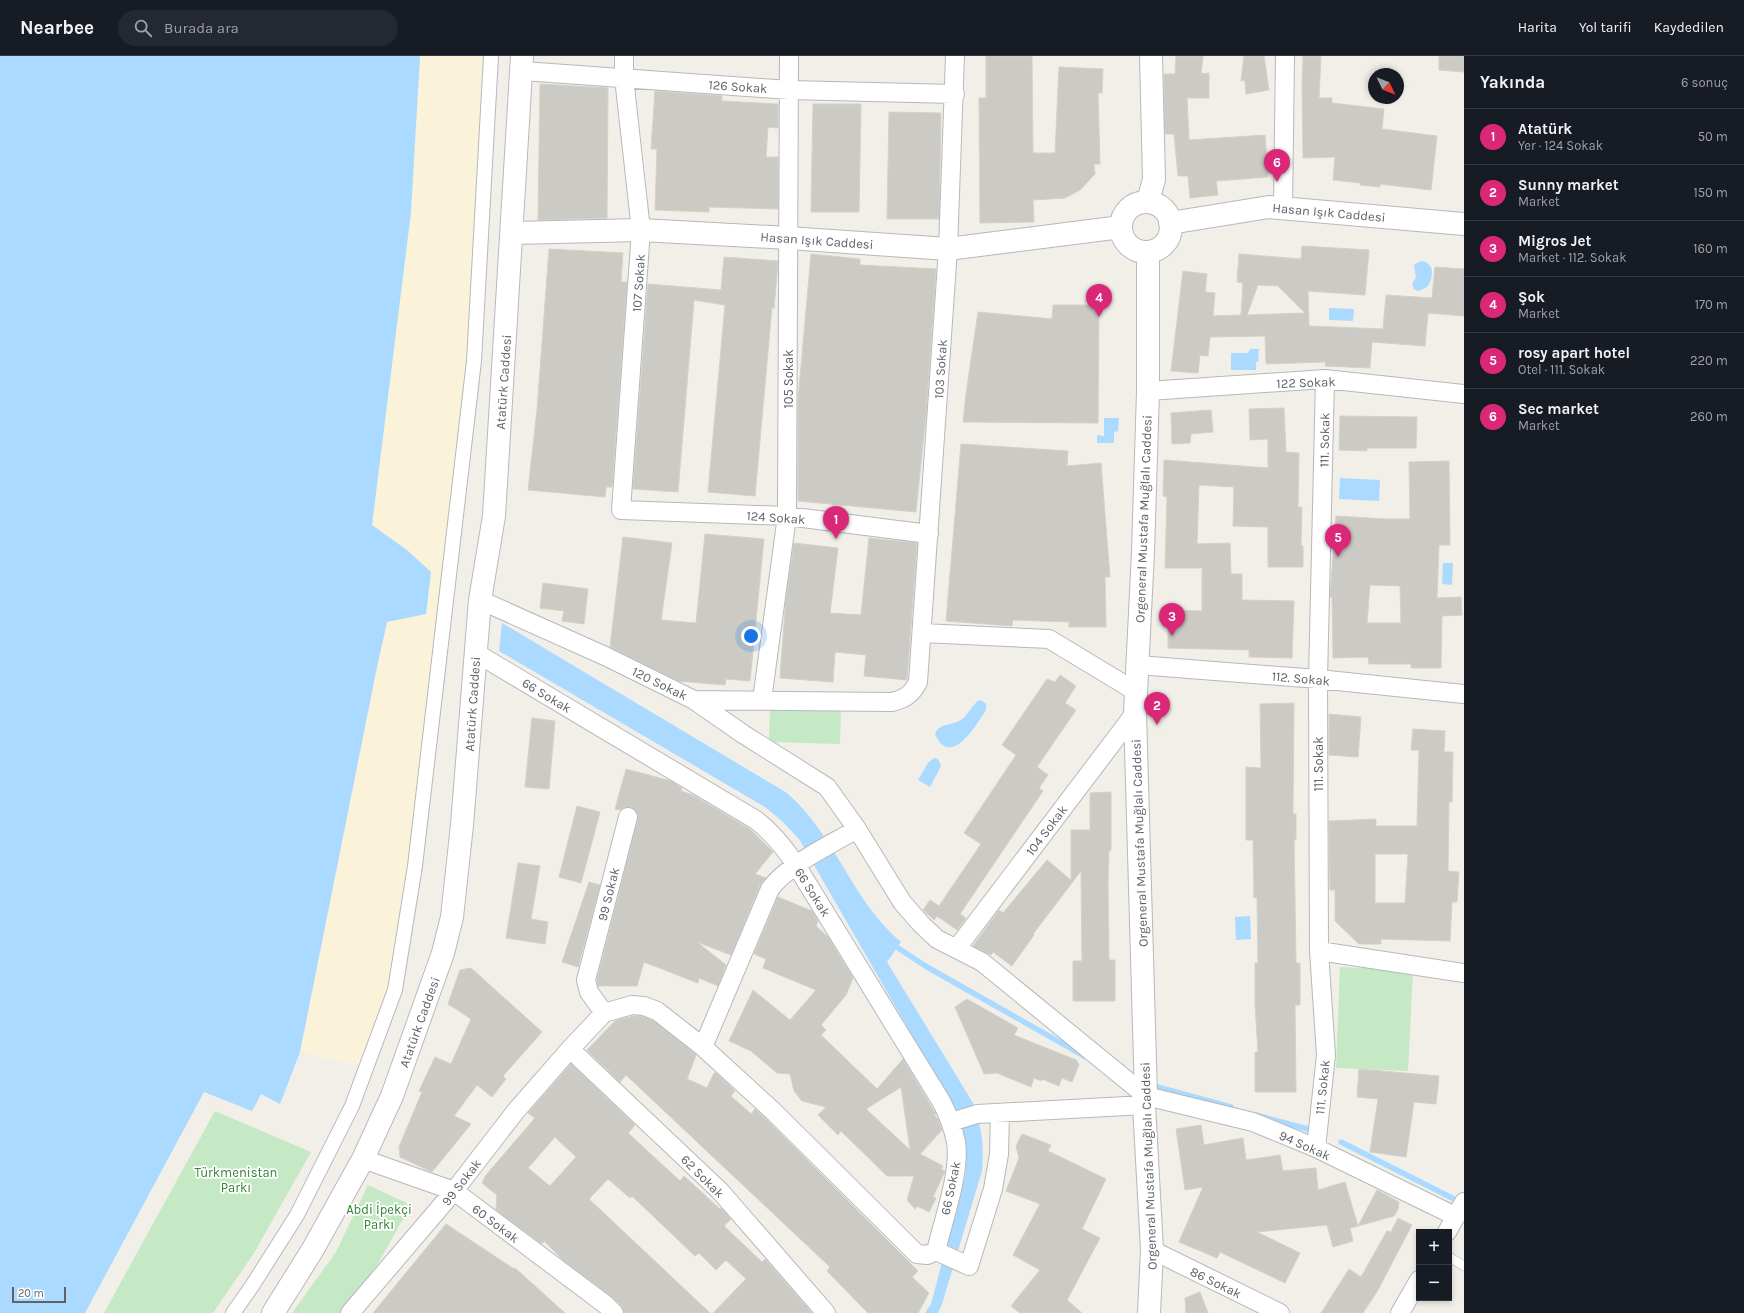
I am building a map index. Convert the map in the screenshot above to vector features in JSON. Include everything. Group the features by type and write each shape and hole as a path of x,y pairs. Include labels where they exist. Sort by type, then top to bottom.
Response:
{"street":[{"path":"233,1313 297,1215 311,1188 352,1106 396,990 415,866 474,361 491,56"},
{"name":"107 Sokak","path":"622,510 641,230 624,78 624,56"},
{"name":"105 Sokak","path":"762,700 788,516 789,56"},
{"name":"103 Sokak","path":"918,682 948,249 955,94 955,56"},
{"path":"1148,202 1154,179 1151,56"},
{"path":"1283,208 1285,56"},
{"name":"126 Sokak","path":"522,64 624,78 789,90 955,94"},
{"name":"Atatürk Caddesi","path":"273,1313 312,1249 363,1159 392,1096 412,1044 443,954 452,917 462,825 480,600 494,516 513,233 522,64"},
{"path":"1148,202 1156,204 1168,215 1170,223 1168,239 1156,250 1140,252 1126,243 1122,236 1122,219 1132,206 1140,203 1148,202"},
{"name":"Hasan Işık Caddesi","path":"1170,223 1270,207 1464,224"},
{"name":"Hasan Işık Caddesi","path":"513,233 641,230 948,249 1121,227"},
{"name":"Orgeneral Mustafa Muğlalı Caddesi","path":"1148,252 1148,391 1138,665 1135,702 1145,1100 1152,1250 1149,1313"},
{"name":"122 Sokak","path":"1148,391 1325,379 1464,394"},
{"name":"111. Sokak","path":"1317,1140 1326,1055 1319,951 1318,679 1325,379"},
{"name":"124 Sokak","path":"622,510 788,516 929,534"},
{"name":"120 Sokak","path":"480,600 605,656 694,700 892,702 904,699 913,692 918,682"},
{"path":"922,633 1049,639 1135,702"},
{"name":"66 Sokak","path":"476,653 756,820 771,831 800,862 941,1101 955,1121 957,1165 945,1255"},
{"name":"112. Sokak","path":"1138,665 1318,679 1464,694"},
{"path":"694,700 743,734 827,787 857,830 902,902 921,924 937,939 982,962 1145,1100"},
{"name":"104 Sokak","path":"957,948 1135,702"},
{"name":"99 Sokak","path":"350,1313 454,1191 514,1112 604,1013 590,992 586,980 628,817"},
{"path":"703,1047 770,889 777,879 800,862 857,830"},
{"path":"1319,951 1464,973"},
{"path":"604,1013 632,1005 644,1006 657,1011 671,1021 703,1047 773,1111 917,1254 945,1255 969,1266 993,1189 999,1154 1000,1113"},
{"name":"62 Sokak","path":"570,1049 720,1191 826,1313"},
{"path":"955,1121 977,1114 1145,1100"},
{"name":"94 Sokak","path":"1145,1100 1253,1122 1317,1140 1460,1208"},
{"name":"60 Sokak","path":"363,1159 454,1191 606,1310"},
{"path":"1449,1229 1460,1208"},
{"name":"86 Sokak","path":"1152,1250 1280,1313"},
{"path":"1400,1313 1416,1285"}],"lane":[{"path":"1452,1259 1464,1266"}],"green space":[{"path":"770,704 841,706 840,744 769,742"},
{"path":"1340,967 1413,970 1408,1071 1336,1068"},
{"name":"Türkmenistan Parkı","path":"215,1111 311,1152 254,1253 213,1313 104,1313"},
{"name":"Abdi İpekçi Parkı","path":"368,1185 411,1205 364,1288 343,1313 292,1313 336,1252"}],"sand":[{"path":"420,56 491,56 474,361 395,990 367,1067 300,1052 387,622 426,614 431,572 407,550 372,526 411,212"}],"water":[{"path":"0,56 420,56 411,212 372,525 407,550 431,572 426,614 387,622 300,1052 280,1104 261,1094 252,1111 204,1092 85,1313 0,1313"},
{"path":"1421,261 1429,264 1432,275 1427,287 1418,291 1414,289 1412,284 1416,277 1414,265"},
{"path":"1329,308 1354,309 1353,321 1329,320"},
{"path":"1250,349 1259,349 1256,370 1231,370 1231,353 1248,353"},
{"path":"1104,418 1119,418 1118,431 1114,432 1114,443 1097,443 1097,435 1104,436"},
{"path":"1340,478 1380,480 1379,501 1339,499"},
{"path":"1443,563 1453,563 1452,585 1442,584"},
{"path":"502,623 787,793 804,810 819,829 869,907 901,942 887,962 973,1103 982,1137 982,1171 938,1313 925,1313 931,1304 966,1172 965,1151 955,1110 799,839 783,822 765,807 499,651"},
{"path":"979,700 986,704 986,710 969,734 955,746 948,747 941,744 935,734 937,730 942,726 956,723 962,719"},
{"path":"934,758 938,759 941,766 930,787 918,780 928,763"},
{"path":"1250,916 1251,939 1236,940 1235,917"}],"building":[{"path":"986,56 1032,56 1033,153 1055,153 1059,67 1103,69 1102,93 1098,93 1100,164 1094,164 1095,174 1080,190 1065,198 1033,200 1034,222 980,223 979,98 986,98"},
{"path":"1176,56 1203,56 1201,74 1209,73 1209,98 1187,98 1189,140 1265,135 1268,177 1216,181 1218,195 1190,198 1188,176 1178,176 1174,134 1165,134 1164,74 1175,74"},
{"path":"1244,56 1264,56 1269,90 1246,94 1245,80 1241,81"},
{"path":"1303,56 1321,56 1319,98 1332,98 1332,103 1384,109 1382,129 1437,136 1431,190 1380,184 1380,187 1360,185 1360,183 1333,180 1335,157 1303,158"},
{"path":"1439,56 1464,56 1464,72 1439,70"},
{"path":"540,84 608,88 607,218 538,220"},
{"path":"655,91 722,96 722,101 778,104 778,128 768,127 766,157 778,157 778,209 709,207 709,212 655,210 657,149 651,149"},
{"path":"813,104 861,104 859,212 811,212"},
{"path":"889,112 941,113 939,219 887,219"},
{"path":"1302,246 1369,250 1365,295 1308,291 1309,326 1383,329 1386,295 1432,298 1435,267 1464,269 1464,316 1428,313 1425,346 1372,342 1370,368 1325,366 1326,362 1266,364 1265,336 1210,337 1208,356 1200,355 1198,373 1171,371 1183,271 1207,274 1205,292 1215,293 1213,316 1241,315 1243,283 1237,282 1239,254 1301,259","holes":["1258,285 1278,286 1305,313 1247,315"]},
{"path":"549,249 623,253 621,282 627,282 612,487 606,487 605,497 528,490 537,410"},
{"path":"811,254 860,259 860,265 936,269 926,414 916,512 798,501 798,400"},
{"path":"724,257 778,261 774,309 772,307 755,496 708,492 725,305 694,300 678,492 633,489 648,284 721,290"},
{"path":"1053,305 1099,305 1098,423 963,422 978,312 1052,319"},
{"path":"1284,408 1286,452 1299,453 1298,507 1302,507 1301,546 1303,546 1303,567 1268,567 1268,527 1233,526 1234,487 1199,485 1197,544 1230,543 1231,574 1242,574 1242,600 1294,601 1292,658 1249,657 1249,650 1168,648 1168,610 1202,611 1202,568 1165,568 1167,497 1163,496 1164,460 1268,468 1268,439 1250,440 1249,409"},
{"path":"1211,410 1213,432 1191,434 1190,443 1172,444 1171,413"},
{"path":"1340,416 1417,417 1416,448 1367,448 1367,451 1339,450"},
{"path":"961,444 1068,451 1067,466 1101,463 1110,577 1105,577 1106,627 1069,627 1069,622 1013,620 1012,626 946,621"},
{"path":"1449,461 1450,545 1439,545 1437,598 1461,597 1462,615 1442,616 1441,668 1411,668 1411,664 1369,664 1368,657 1333,658 1332,597 1330,597 1336,516 1410,519 1409,462","holes":["1370,585 1400,586 1401,623 1367,623"]},
{"path":"705,534 764,539 750,681 726,679 725,685 678,681 610,647 623,537 672,543 661,620 696,623"},
{"path":"869,538 917,543 907,680 864,676 866,655 835,652 833,682 780,678 786,598 794,543 838,548 830,613 861,615"},
{"path":"543,583 588,589 584,624 562,621 564,611 540,608"},
{"path":"1060,675 1076,686 1065,703 1076,710 1037,767 1048,775 1039,788 1043,791 960,914 966,918 957,930 937,916 934,920 923,910 930,900 939,906 981,844 964,833 1016,755 1002,745 1047,679 1055,682"},
{"path":"1294,703 1293,814 1296,814 1296,840 1294,840 1296,963 1300,963 1300,1005 1295,1005 1296,1092 1255,1092 1255,1052 1258,1052 1255,1005 1255,963 1258,963 1257,897 1254,898 1253,840 1246,840 1246,767 1261,768 1260,704"},
{"path":"1329,714 1361,717 1358,757 1329,755"},
{"path":"532,718 555,721 549,789 525,787"},
{"path":"1413,729 1445,731 1444,752 1453,752 1452,802 1449,802 1448,871 1459,872 1457,902 1452,902 1450,941 1381,939 1381,944 1359,944 1335,921 1335,890 1330,890 1329,821 1376,819 1376,826 1417,826 1419,750 1411,750","holes":["1375,854 1408,854 1405,903 1375,903"]},
{"path":"626,769 671,781 682,788 681,791 693,795 750,829 773,852 755,874 766,878 760,885 731,955 697,942 726,965 718,986 699,978 698,983 644,962 637,986 598,986 597,980 638,819 638,814 631,807 625,807 620,810 615,809"},
{"path":"1111,792 1111,850 1109,850 1108,883 1109,960 1115,960 1115,1001 1073,1001 1073,961 1082,961 1081,871 1033,934 1034,935 1012,966 993,952 991,955 973,946 999,910 1003,913 1047,860 1071,880 1071,830 1090,830 1090,793"},
{"path":"577,806 600,812 581,883 559,877"},
{"path":"518,863 540,866 531,919 548,922 545,944 506,938"},
{"path":"589,882 600,885 578,967 562,962"},
{"path":"778,897 812,911 818,921 816,926 828,937 853,978 846,995 821,1025 826,1030 821,1035 877,1089 903,1059 936,1114 934,1115 938,1119 942,1130 920,1154 943,1166 941,1169 945,1171 933,1197 936,1198 929,1212 917,1206 915,1209 907,1200 914,1176 887,1176 841,1131 838,1135 818,1115 826,1107 802,1101 794,1091 790,1074 777,1073 751,1051 729,1041 753,990 790,1020 816,990 763,968 766,959 754,954","holes":["901,1087 910,1150 866,1109"]},
{"path":"471,968 542,1032 503,1076 506,1079 492,1097 477,1085 454,1116 471,1124 432,1172 400,1157 399,1147 422,1092 419,1091 435,1057 451,1064 471,1019 448,1004 460,970"},
{"path":"967,999 1018,1028 1014,1035 1076,1060 1079,1065 1072,1082 1062,1078 1059,1086 1042,1079 1041,1081 1034,1078 1031,1087 997,1073 984,1074 955,1007"},
{"path":"633,1016 642,1016 652,1020 696,1055 687,1079 707,1088 714,1073 716,1073 735,1091 731,1096 751,1114 755,1109 766,1119 918,1271 912,1277 929,1293 918,1313 868,1313 827,1271 830,1267 626,1075 620,1082 587,1050 615,1021"},
{"path":"571,1064 635,1125 628,1133 680,1181 684,1176 720,1209 721,1208 731,1219 724,1226 762,1262 765,1259 812,1313 713,1313 746,1279 726,1260 716,1270 699,1253 695,1256 632,1196 630,1198 608,1179 589,1199 710,1313 624,1313 622,1306 612,1297 563,1260 544,1241 542,1244 496,1210 497,1195 482,1183 486,1175 535,1118 528,1113","holes":["555,1137 576,1157 550,1186 528,1168"]},
{"path":"1359,1069 1439,1076 1436,1104 1414,1102 1406,1157 1370,1152 1378,1099 1357,1097"},
{"path":"1201,1125 1204,1145 1243,1138 1246,1160 1280,1155 1283,1171 1316,1168 1318,1190 1345,1182 1358,1226 1350,1228 1353,1241 1333,1247 1327,1225 1257,1232 1300,1253 1285,1283 1220,1252 1217,1258 1179,1242 1203,1187 1185,1190 1176,1129"},
{"path":"1022,1134 1051,1145 1048,1151 1106,1179 1082,1229 1100,1238 1067,1300 1082,1313 1020,1313 1011,1306 1040,1270 1013,1255 1040,1204 1006,1191 1019,1158 1016,1146"},
{"path":"1377,1190 1399,1202 1398,1209 1394,1216 1358,1226"},
{"path":"1398,1218 1412,1225 1378,1290 1363,1313 1321,1313 1349,1269 1361,1277 1387,1231 1391,1232"},
{"path":"446,1224 514,1269 515,1268 565,1313 373,1313"},
{"path":"1200,1292 1208,1313 1186,1313 1185,1298"}],"waterway":[{"path":"892,944 927,967 1086,1057"},
{"path":"1150,1085 1231,1107"},
{"path":"1256,1115 1315,1131"},
{"path":"1341,1142 1462,1203"}],"place":[{"name":"Sec market","path":"1277,182"},
{"name":"Şok","path":"1099,317"},
{"name":"Atatürk","path":"836,539"},
{"name":"rosy apart hotel","path":"1338,557"},
{"name":"Migros Jet","path":"1172,636"},
{"name":"Sunny market","path":"1157,725"}]}
